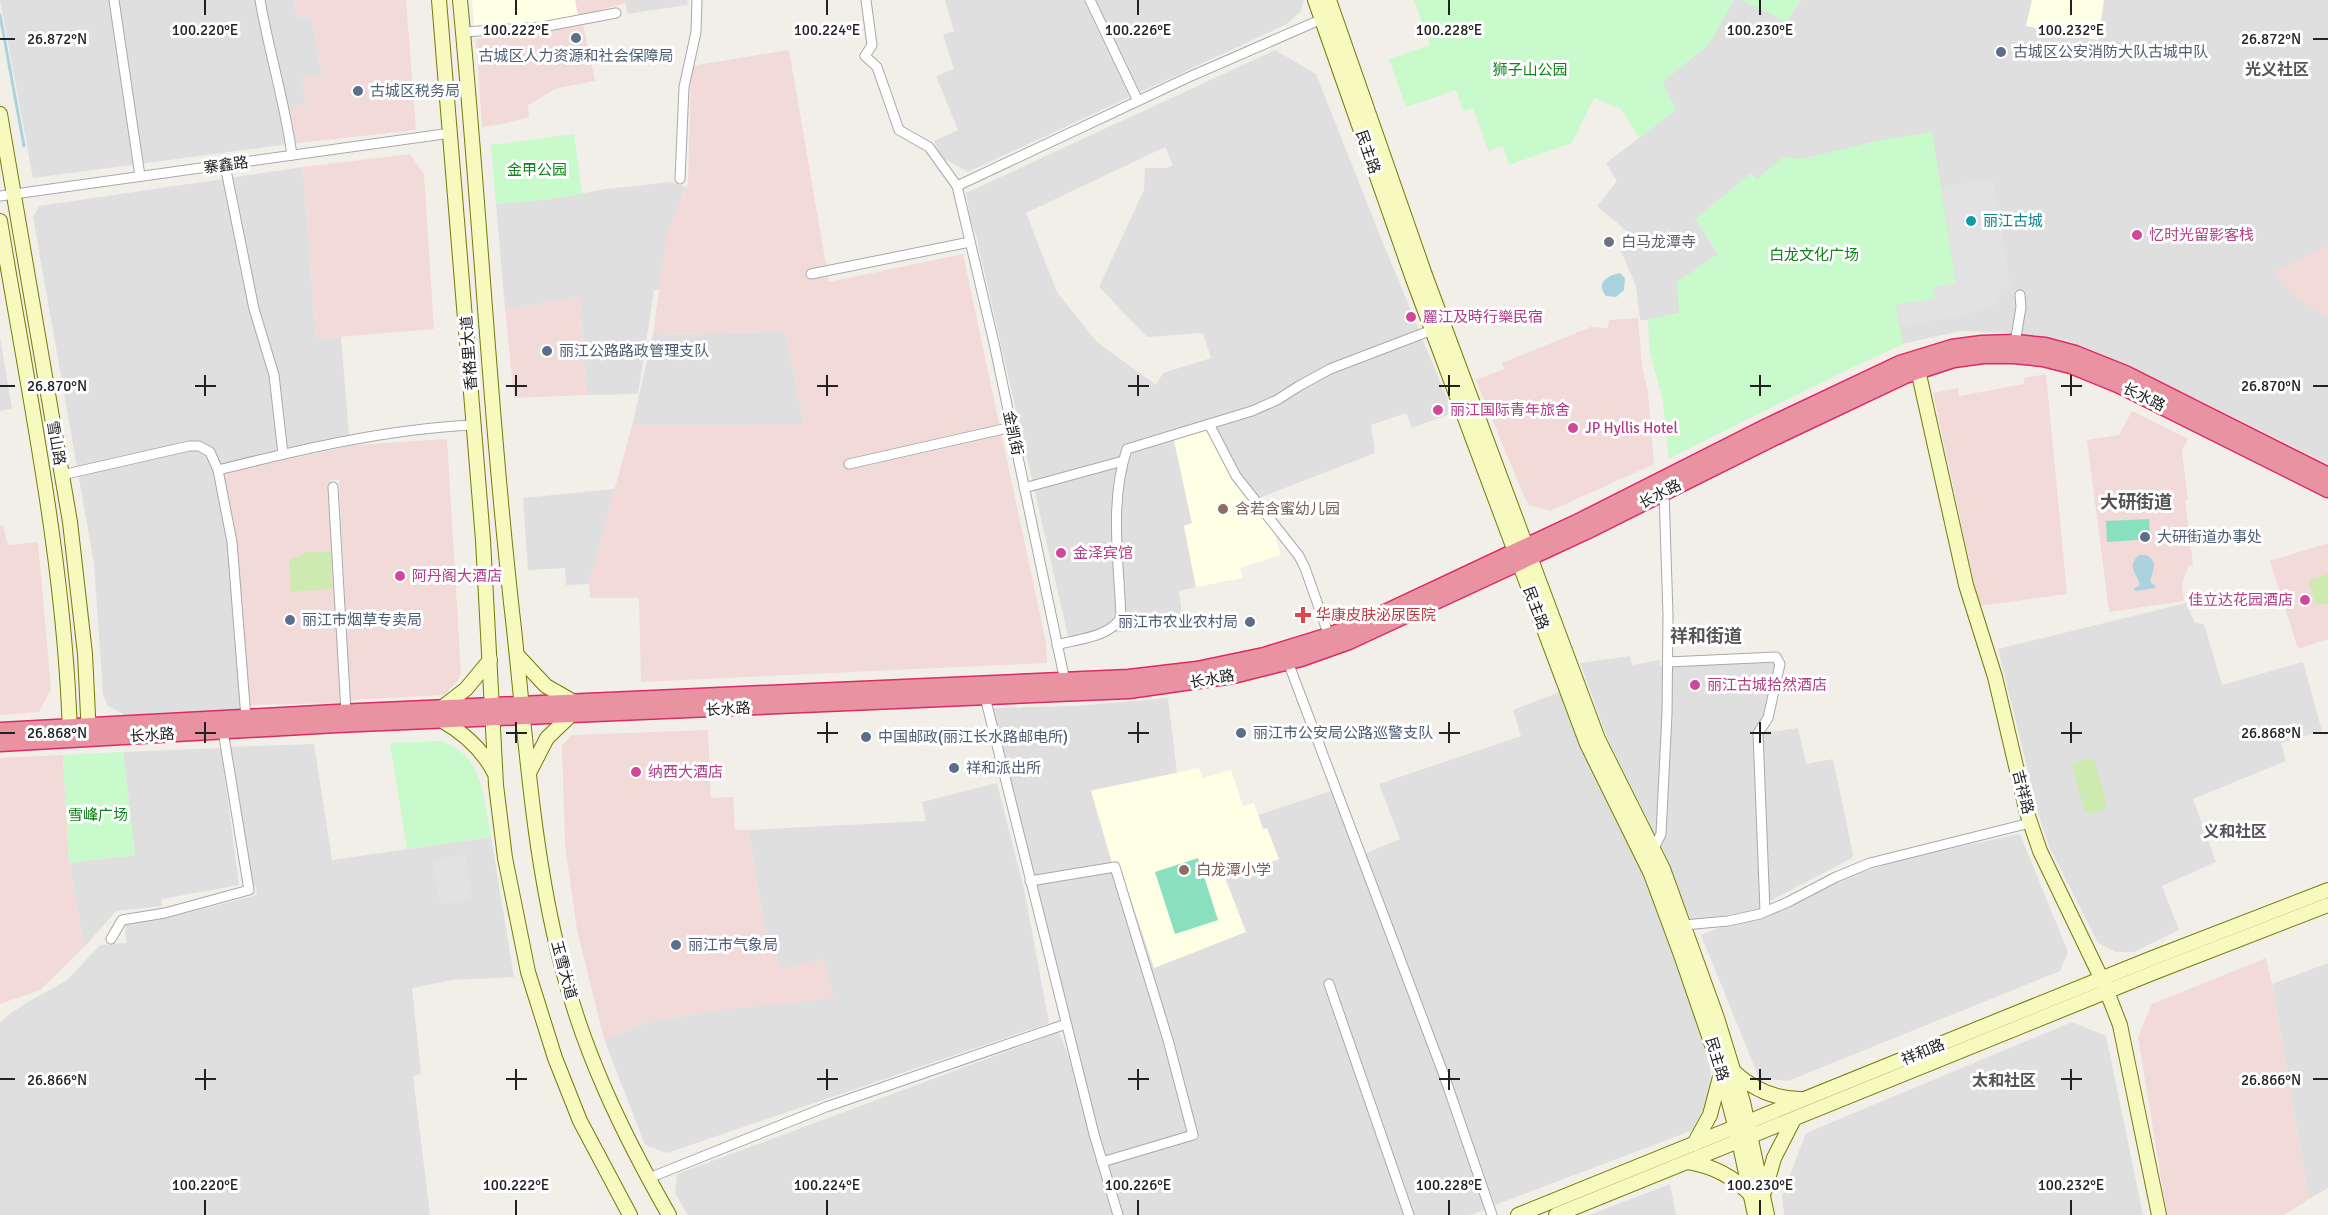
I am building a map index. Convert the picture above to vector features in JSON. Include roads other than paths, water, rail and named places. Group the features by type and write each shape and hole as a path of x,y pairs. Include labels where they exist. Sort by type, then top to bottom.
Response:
{"highway":[{"name":"长水路","path":"89,732 223,731 493,712 986,697 1164,687 1233,675 1288,662 1373,631 1767,427 1952,348 1982,344 2015,343 2060,350 2125,374 2328,476"},
{"name":"长水路","path":"574,709 1129,678 1197,670 1264,656 1368,621 1664,492 1917,363 1987,355 2029,356 2057,361 2120,385 2328,489"},
{"name":"长水路","path":"0,743 89,732 246,718 346,712 440,715"},
{"name":"长水路","path":"0,731 70,734"}],"main road":[{"name":"香格里大道","path":"439,0 474,425 493,712"},
{"name":"香格里大道","path":"460,0 474,142 504,538 523,711"},
{"name":"民主路","path":"1315,0 1432,330 1522,555 1598,739 1663,868 1718,1018 1727,1071 1758,1195 1767,1215"},
{"name":"民主路","path":"1329,0 1587,744 1651,874 1706,1022 1727,1071"},
{"name":"雪山路","path":"0,114 62,475 81,609 89,732"},
{"name":"雪山路","path":"0,220 3,262 55,549 65,644 70,734"},
{"name":"吉祥路","path":"1917,363 1966,585 1995,677 2031,823 2040,850 2105,985 2120,1025 2159,1215"},
{"path":"517,655 546,686 574,709 548,738 537,754 530,773"},
{"path":"490,660 440,715 485,756 496,775"},
{"name":"玉雪大道","path":"523,711 545,889 566,982 587,1046 611,1107 669,1215"},
{"path":"493,712 496,775 511,895 536,1001 580,1121 630,1215"},
{"name":"祥和路","path":"1518,1215 1694,1144 1794,1119 2328,890"},
{"name":"祥和路","path":"1556,1215 1688,1162 1805,1100 2105,985 2328,905"},
{"path":"1694,1144 1706,1125 1727,1071 1762,1092 1783,1098 1805,1100"},
{"path":"1688,1162 1723,1173 1758,1195 1794,1119"},
{"name":"民主路","path":"1755,1215 1758,1195"}],"street":[{"path":"114,0 140,176"},
{"path":"260,0 268,47 288,123 292,155"},
{"path":"680,179 684,87 696,32 696,0"},
{"path":"866,0 872,45 865,56 877,67 899,130 929,147 957,186 1138,101 1322,19"},
{"path":"1090,0 1138,101"},
{"path":"463,32 542,27 616,14"},
{"name":"寨鑫路","path":"0,196 451,133"},
{"path":"225,165 254,309 274,375 283,454"},
{"name":"金凯街","path":"957,186 1012,427 1065,681"},
{"path":"812,274 970,242"},
{"path":"2015,343 2021,307 2020,295"},
{"path":"1057,645 1107,631 1115,626 1121,617 1116,510 1123,461 1127,450 1264,406 1330,369 1432,330"},
{"path":"1209,424 1236,476 1299,556 1329,636"},
{"path":"218,470 341,440 435,426 474,425"},
{"path":"849,464 1012,427"},
{"path":"62,475 194,445 204,447 210,452 218,470 235,563 246,718"},
{"path":"1024,488 1123,461"},
{"path":"333,488 346,712"},
{"path":"1653,850 1660,834 1667,714 1668,615 1664,492"},
{"path":"1668,662 1776,657 1780,664 1768,718 1758,733 1765,911"},
{"path":"1288,662 1445,1078 1492,1215"},
{"path":"986,697 1066,1024 1118,1215"},
{"path":"111,939 123,920 165,914 249,890 223,731"},
{"path":"1684,925 1728,921 1765,911 1870,863 2031,823"},
{"path":"1030,881 1115,867 1168,1040 1193,1135 1102,1162"},
{"path":"1329,984 1409,1215"},
{"path":"649,1178 826,1107 1066,1024"}],"water":[{"path":"1620,273 1625,278 1624,290 1616,297 1606,296 1602,287 1604,280"},
{"path":"2139,555 2146,555 2153,562 2151,583 2155,585 2155,588 2135,591 2134,589 2140,585 2133,567"}],"waterway":[{"path":"0,15 24,146"}],"place":[{"name":"古城区人力资源和社会保障局","path":"576,38"},
{"name":"古城区公安消防大队古城中队","path":"2001,52"},
{"name":"古城区税务局","path":"358,91"},
{"name":"丽江古城","path":"1971,221"},
{"name":"忆时光留影客栈","path":"2137,235"},
{"name":"白马龙潭寺","path":"1609,242"},
{"name":"麗江及時行樂民宿","path":"1411,317"},
{"name":"丽江公路路政管理支队","path":"547,351"},
{"name":"丽江国际青年旅舍","path":"1438,410"},
{"name":"JP Hyllis Hotel","path":"1573,428"},
{"name":"含若含蜜幼儿园","path":"1223,509"},
{"name":"大研街道办事处","path":"2145,537"},
{"name":"金泽宾馆","path":"1061,553"},
{"name":"阿丹阁大酒店","path":"400,576"},
{"name":"佳立达花园酒店","path":"2305,600"},
{"name":"华康皮肤泌尿医院","path":"1303,615"},
{"name":"丽江市烟草专卖局","path":"290,620"},
{"name":"丽江市农业农村局","path":"1250,622"},
{"name":"丽江古城拾然酒店","path":"1695,685"},
{"name":"丽江市公安局公路巡警支队","path":"1241,733"},
{"name":"中国邮政(丽江长水路邮电所)","path":"866,737"},
{"name":"祥和派出所","path":"954,768"},
{"name":"纳西大酒店","path":"636,772"},
{"name":"白龙潭小学","path":"1184,870"},
{"name":"丽江市气象局","path":"676,945"}],"district":[{"name":"光义社区","path":"2277,70"},
{"name":"大研街道","path":"2136,502"},
{"name":"祥和街道","path":"1706,636"},
{"name":"义和社区","path":"2235,832"},
{"name":"太和社区","path":"2004,1081"}],"park label":[{"name":"狮子山公园","path":"1530,70"},
{"name":"金甲公园","path":"537,170"},
{"name":"白龙文化广场","path":"1814,255"},
{"name":"雪峰广场","path":"98,815"}]}
